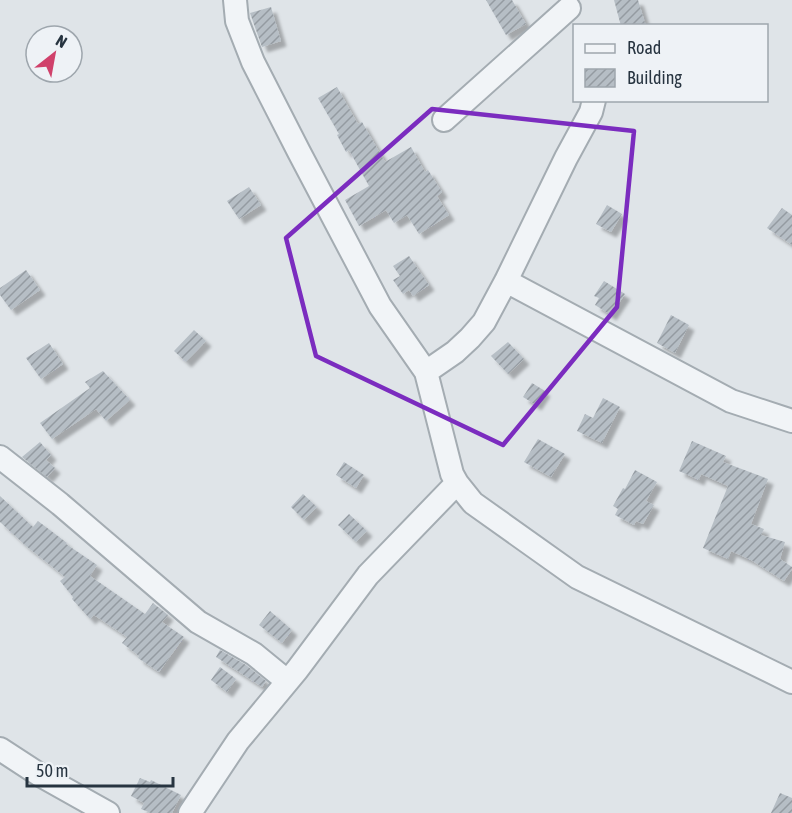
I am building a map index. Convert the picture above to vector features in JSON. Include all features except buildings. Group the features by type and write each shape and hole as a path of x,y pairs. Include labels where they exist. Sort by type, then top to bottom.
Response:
{"street":[{"path":"235,0 237,21 253,62 298,152 380,306 426,372 452,474 472,503 577,577 792,682"},
{"path":"444,120 571,11"},
{"path":"426,372 455,352 484,322 591,112 594,102"},
{"path":"506,281 731,400 792,422"},
{"path":"0,457 60,504 198,622 254,654 287,681"},
{"path":"190,813 238,741 368,576 457,483"},
{"path":"0,749 40,775 108,813"}],"highlighted area":[{"path":"432,109 634,131 617,307 503,445 316,356 286,238"}]}
